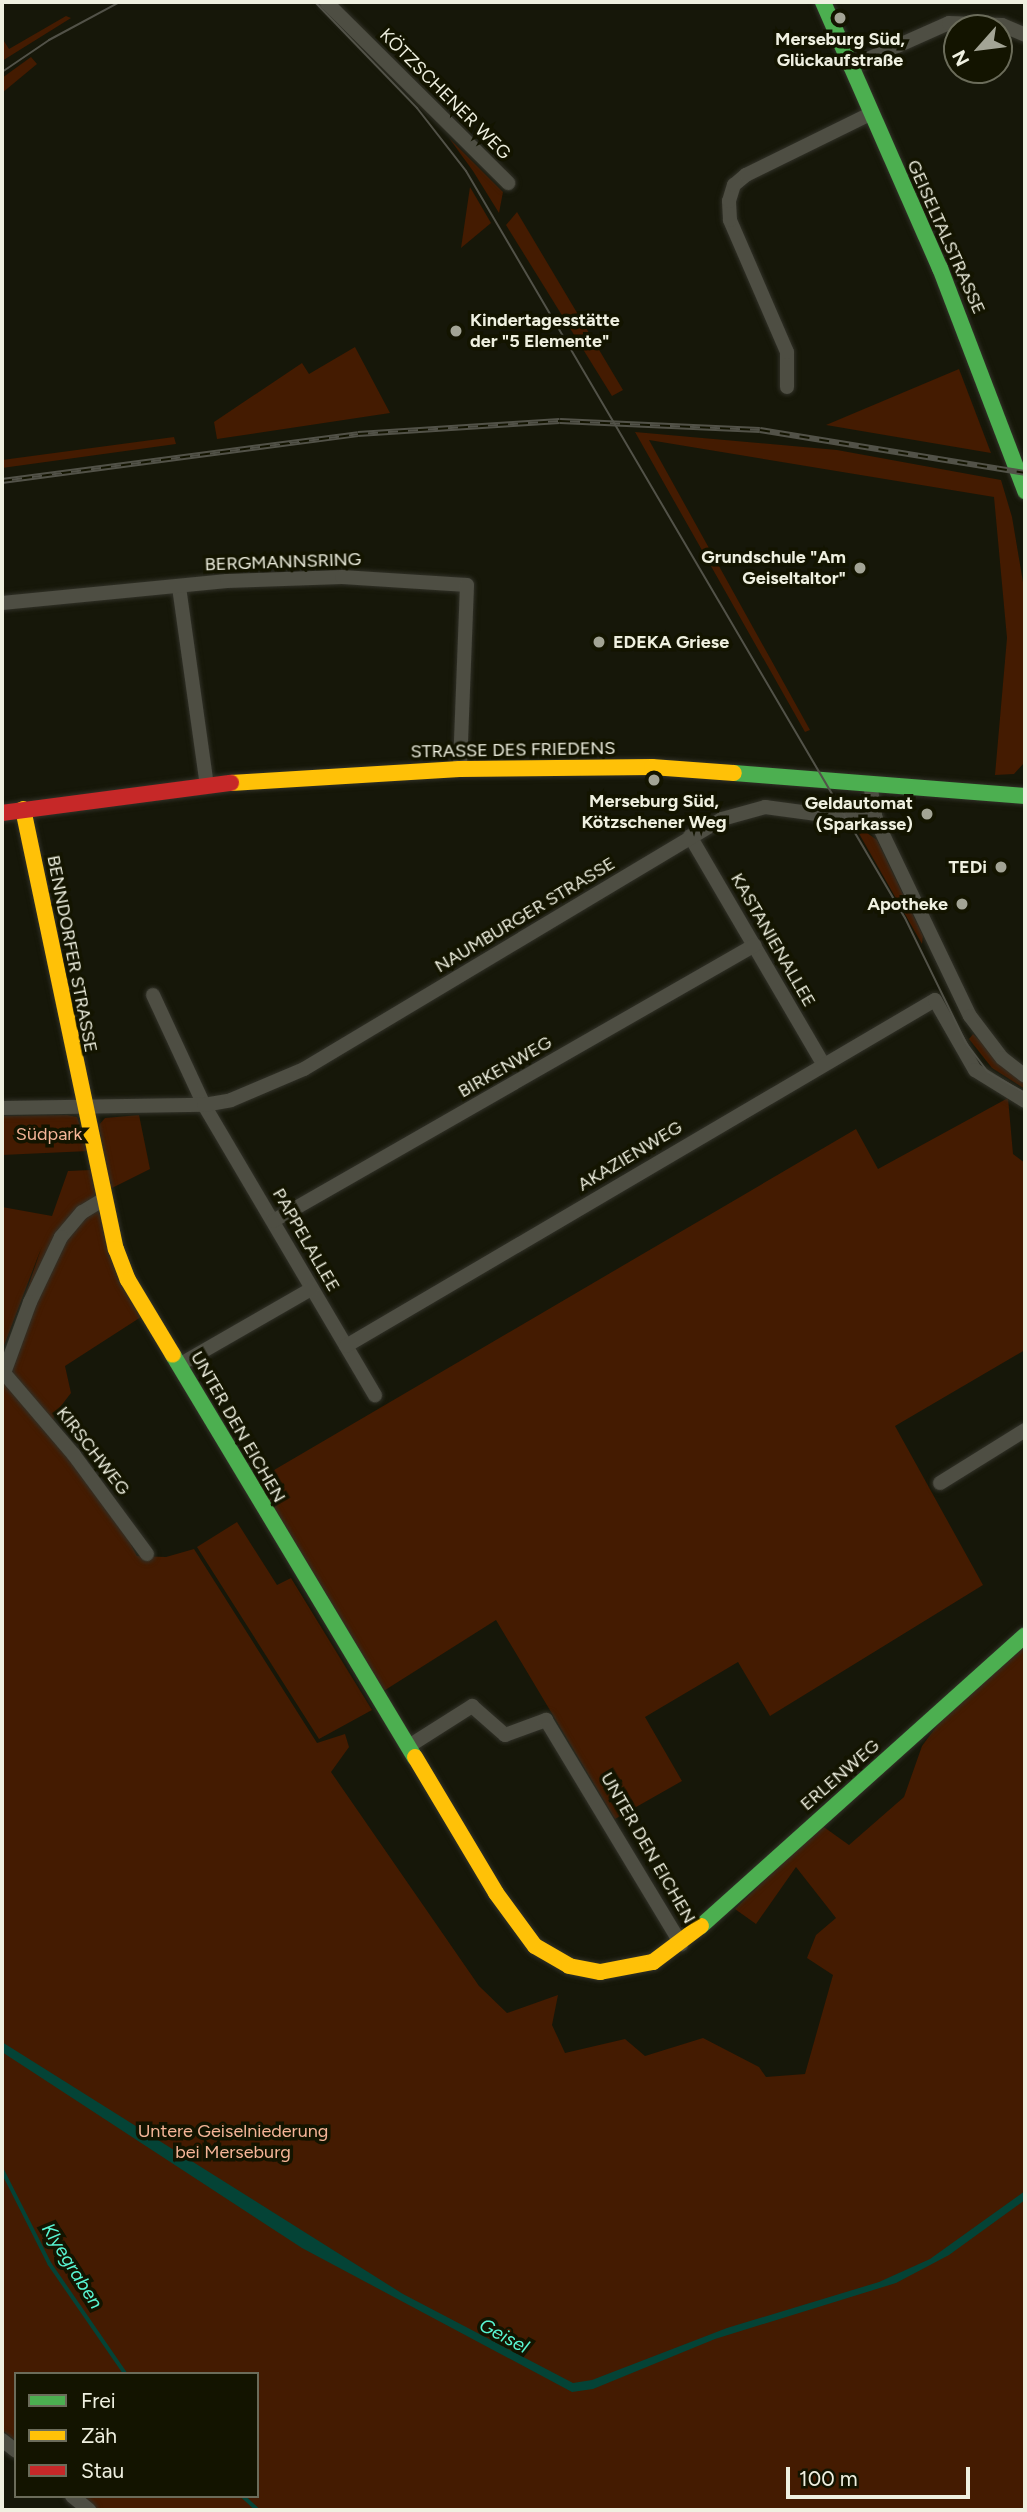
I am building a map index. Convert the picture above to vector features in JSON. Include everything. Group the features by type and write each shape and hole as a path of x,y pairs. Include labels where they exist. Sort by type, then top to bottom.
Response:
{"street":[{"name":"KÖTZSCHENER WEG","path":"326,2 508,183"},
{"name":"GEISELTALSTRASSE","path":"823,2 940,268 1025,491"},
{"path":"850,67 949,23 976,21 1025,35"},
{"path":"788,387 788,352 730,220 729,201 734,186 746,175 870,114"},
{"name":"BERGMANNSRING","path":"2,603 342,576 467,585 460,769"},
{"path":"179,587 207,785"},
{"name":"STRASSE DES FRIEDENS","path":"2,813 207,785 460,769 652,767 1025,796"},
{"path":"870,783 876,818 970,1016 1002,1058 1025,1076"},
{"name":"NAUMBURGER STRASSE","path":"2,1108 204,1105 264,1088 304,1069 722,819 765,807 861,820 876,818"},
{"name":"BENNDORFER STRASSE","path":"23,809 83,1107"},
{"name":"KASTANIENALLEE","path":"690,836 824,1064"},
{"name":"BIRKENWEG","path":"273,1221 755,945"},
{"path":"153,995 204,1105"},
{"name":"AKAZIENWEG","path":"346,1346 935,1000 975,1070 1025,1101"},
{"name":"PAPPELALLEE","path":"204,1105 375,1395"},
{"name":"UNTER DEN EICHEN","path":"83,1107 104,1199 128,1280 496,1893 535,1946 569,1966 600,1972 653,1962 681,1944 547,1720 505,1734 472,1706 409,1746"},
{"name":"KIRSCHWEG","path":"104,1199 82,1212 61,1237 30,1302 4,1373 74,1455 147,1554"},
{"path":"179,1365 311,1289"},
{"path":"940,1483 1025,1430"},
{"name":"ERLENWEG","path":"681,1944 1025,1635"},
{"path":"74,2498 89,2510"}],"green space":[{"path":"66,16 71,18 2,61 2,38 9,49"},
{"path":"31,57 37,64 2,93 2,78"},
{"path":"449,138 503,192 499,213 473,171"},
{"path":"470,187 491,223 461,248"},
{"path":"517,212 623,390 612,396 506,225"},
{"path":"355,347 390,413 217,439 214,422 302,363 309,374"},
{"path":"959,369 991,453 826,425"},
{"path":"635,432 837,450 1001,480 1012,517 1025,594 1024,763 1014,774 995,775 1007,638 994,497 649,440 810,730 805,732"},
{"path":"174,437 176,444 2,468 2,460"},
{"path":"853,823 877,840 923,936 922,944"},
{"path":"973,1034 1024,1083 1025,1089 992,1068 969,1039"},
{"path":"1008,1098 1013,1154 1025,1163 1025,1350 895,1426 983,1585 770,1716 738,1662 645,1717 682,1781 615,1819 496,1620 382,1692 257,1480 856,1129 878,1169"},
{"path":"139,1115 150,1169 108,1190 99,1125 105,1118"},
{"name":"Südpark","path":"2,1116 77,1117 89,1151 2,1155"},
{"name":"Untere Geiselniederung bei Merseburg","path":"91,1170 141,1317 65,1366 71,1393 54,1415 52,1432 105,1496 137,1556 166,1557 194,1549 317,1743 345,1734 349,1747 331,1772 479,1986 507,2013 558,1995 552,2025 565,2053 625,2039 645,2056 703,2038 759,2067 766,2077 805,2074 833,1975 807,1958 816,1935 836,1918 796,1867 756,1924 735,1909 821,1825 849,1845 904,1797 922,1746 942,1719 1025,1644 1025,2510 97,2510 84,2498 259,2498 259,2372 14,2372 14,2439 2,2430 2,1363 42,1246 2,1351 2,1207 52,1216 68,1171"},
{"path":"237,1522 277,1585 291,1578 372,1710 319,1739 197,1547"}],"water":[{"path":"2,2042 403,2294 573,2383 592,2380 727,2328 879,2282 930,2259 1025,2191 1025,2200 949,2255 896,2283 715,2339 593,2389 572,2392 302,2248 2,2052"}],"waterway":[{"name":"Klyegraben","path":"2,2169 50,2264 125,2372"},
{"name":"Klyegraben","path":"245,2498 258,2510"}],"tram line":[{"path":"2,72 49,40 120,2"},
{"path":"315,2 417,108 466,171 905,918 966,1043 988,1072 1025,1093"}],"railway":[{"path":"2,481 358,434 560,421 760,430 1025,473"}],"traffic: fast":[{"path":"823,2 940,268 1025,491"},
{"path":"734,773 1025,796"},
{"path":"173,1355 415,1757"},
{"path":"701,1926 1025,1635"}],"traffic: slow":[{"path":"231,783 460,769 652,767 734,773"},
{"path":"23,809 116,1249 128,1280 173,1355"},
{"path":"415,1757 496,1893 535,1946 569,1966 600,1972 653,1962 701,1926"}],"traffic: jam":[{"path":"2,813 231,783"}],"place":[{"name":"Merseburg Süd, Glückaufstraße","path":"840,18"},
{"name":"Kindertagesstätte der \"5 Elemente\"","path":"456,331"},
{"name":"Grundschule \"Am Geiseltaltor\"","path":"860,568"},
{"name":"EDEKA Griese","path":"599,642"},
{"name":"Merseburg Süd, Kötzschener Weg","path":"654,780"},
{"name":"Geldautomat (Sparkasse)","path":"927,814"},
{"name":"TEDi","path":"1001,867"},
{"name":"Apotheke","path":"962,904"}],"water label":[{"name":"Geisel","path":"504,2336"}]}
